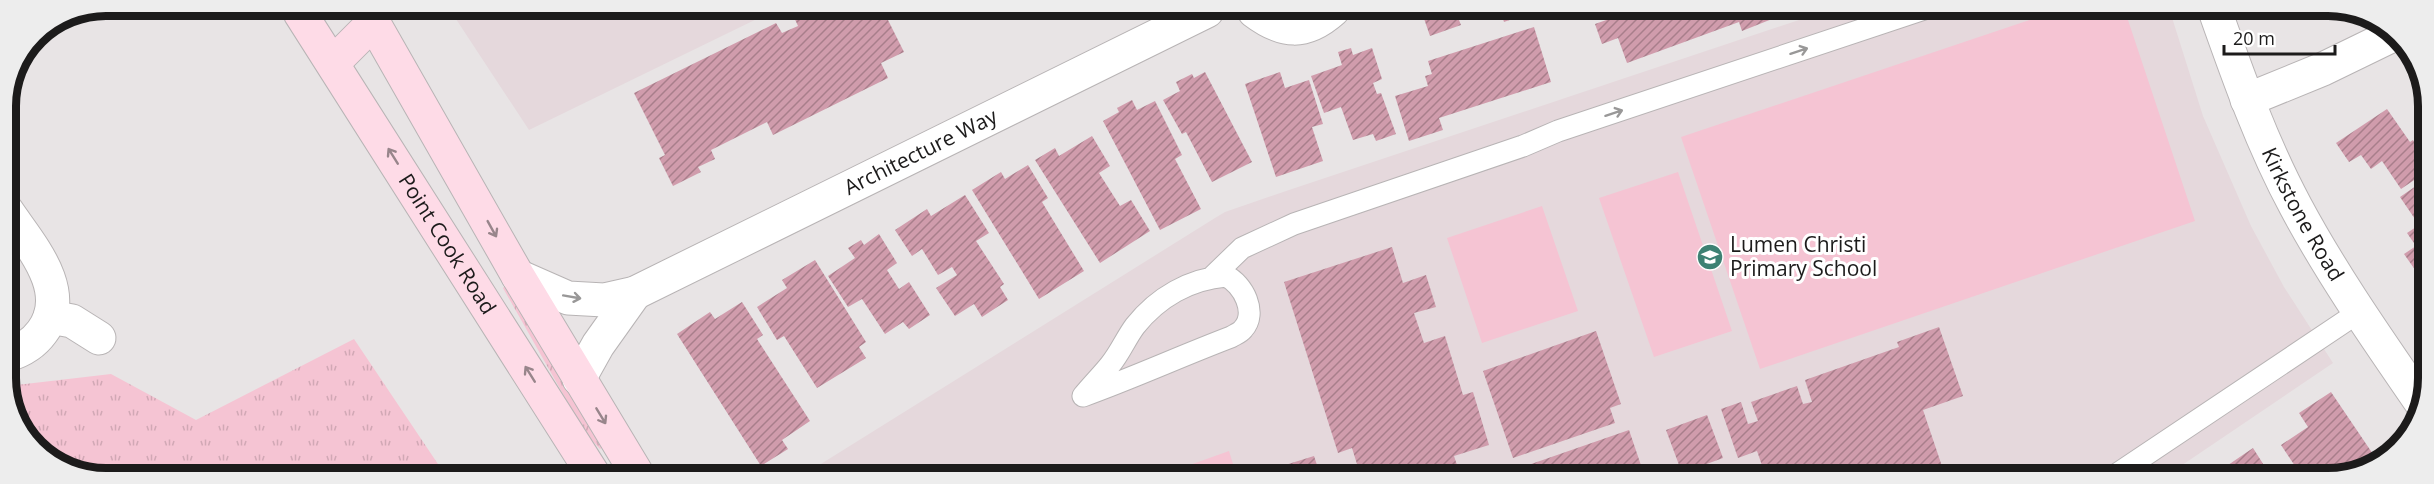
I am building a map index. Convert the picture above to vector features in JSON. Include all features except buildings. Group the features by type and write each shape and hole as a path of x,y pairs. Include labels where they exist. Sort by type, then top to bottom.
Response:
{"main road":[{"name":"Point Cook Road","path":"302,16 589,468"},
{"name":"Point Cook Road","path":"376,26 518,276 633,468"},
{"path":"333,63 376,26"}],"street":[{"name":"Architecture Way","path":"518,276 568,298 604,300 635,293 1197,16"},
{"path":"1262,16 1280,27 1296,29 1308,27 1326,16"},
{"name":"Kirkstone Road","path":"2217,16 2247,100 2295,205 2359,312 2416,395"},
{"path":"2247,100 2323,69 2386,38"},
{"path":"16,224 43,265 50,280 53,300 50,317 38,338 16,351"},
{"name":"Architecture Way","path":"579,379 598,345 635,293"},
{"path":"50,317 72,321 99,338"}],"lane":[{"path":"1211,278 1226,276 1234,280 1241,288 1249,313 1248,322 1242,330 1231,337 1151,368 1130,379 1083,396 1110,365 1136,326 1151,309 1185,285 1211,278 1242,248 1294,224 1523,146 1558,131 1903,16"},
{"path":"2127,467 2359,312"}],"shaded area":[{"path":"454,16 763,16 529,130"},
{"name":"Lumen Christi Primary School","path":"1811,16 2172,16 2203,116 2251,226 2284,287 2333,363 2179,467 815,468 1225,212"}],"green space":[{"path":"2041,16 2127,16 2195,221 1760,369 1681,137"},
{"path":"1678,172 1732,331 1654,357 1599,198"},
{"path":"1542,206 1578,311 1482,343 1447,238"},
{"path":"505,286 603,447 600,449 585,433 503,288"},
{"path":"354,339 441,468 95,467 67,458 43,441 23,412 17,385 111,374 196,420"},
{"path":"1229,451 1234,467 1183,468"}],"place":[{"name":"Lumen Christi Primary School","path":"1710,257"}]}
